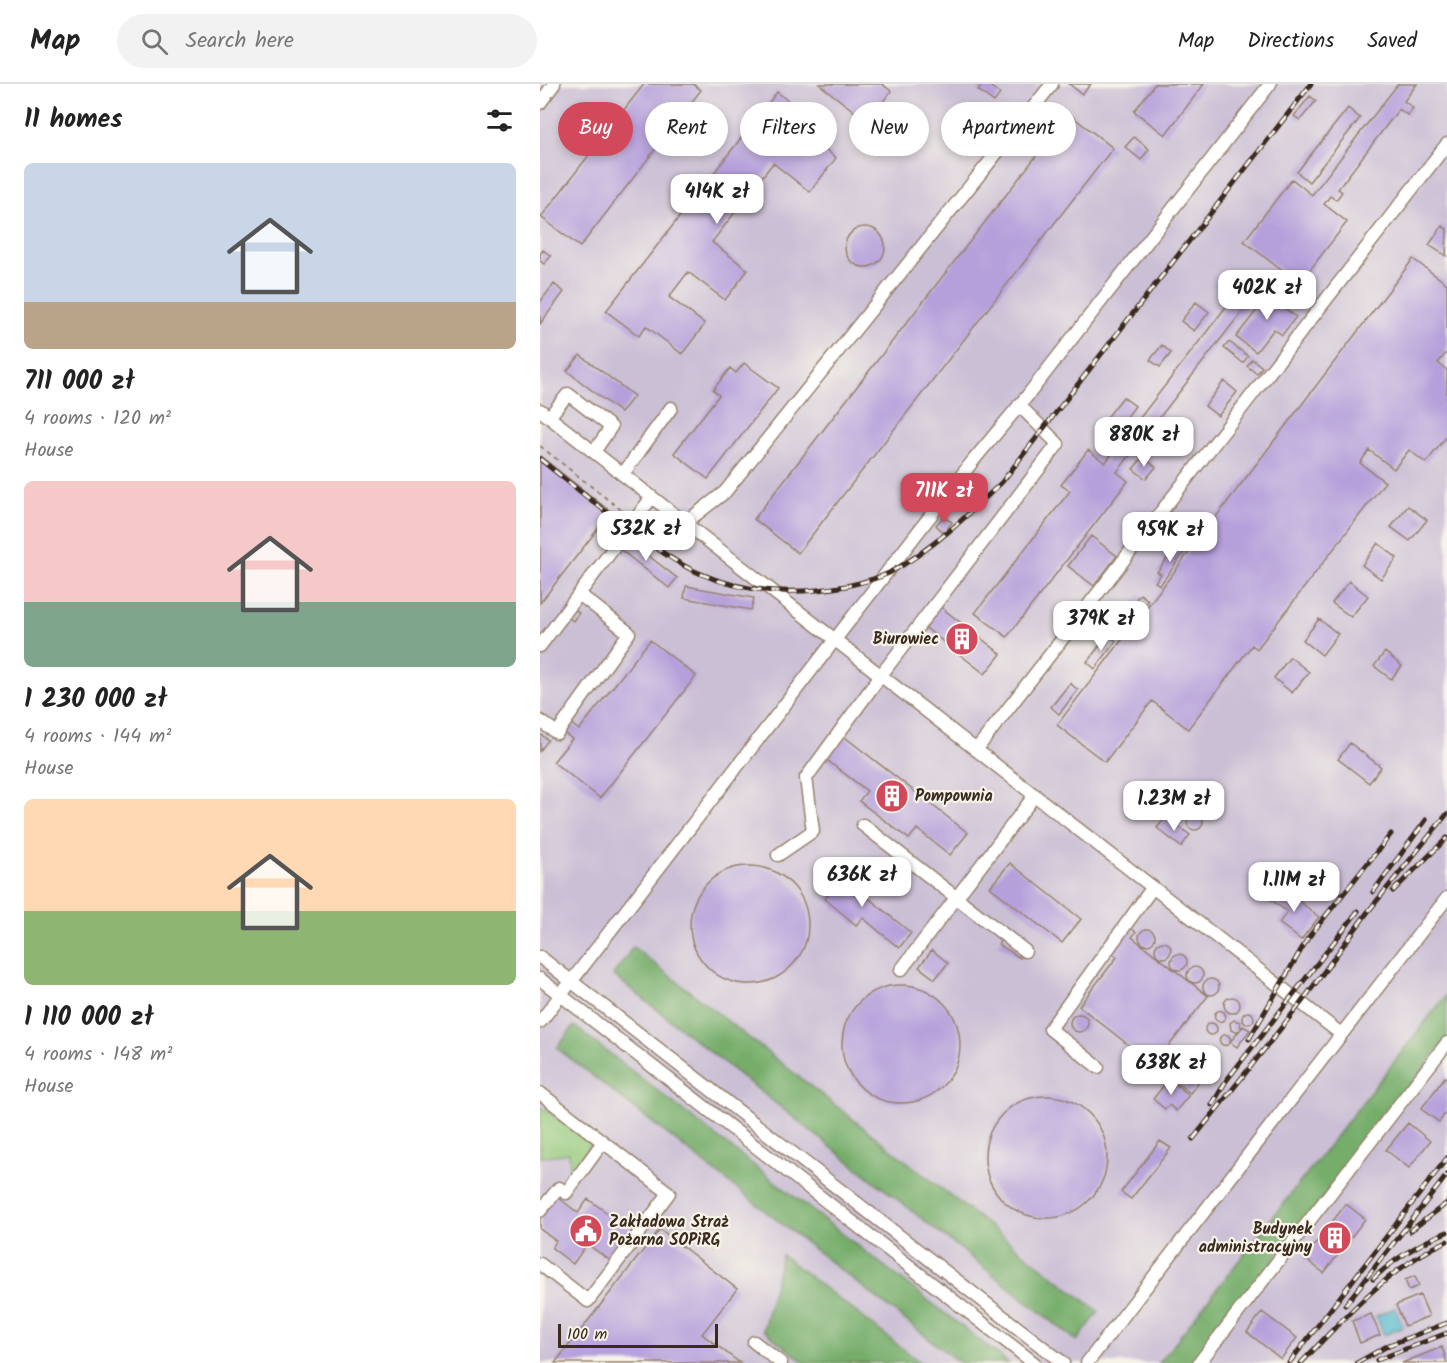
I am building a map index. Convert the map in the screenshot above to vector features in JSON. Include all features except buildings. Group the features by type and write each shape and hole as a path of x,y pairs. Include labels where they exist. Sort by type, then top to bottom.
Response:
{"lane":[{"path":"540,103 554,84"},
{"path":"685,523 725,492 1052,84"},
{"path":"540,1022 972,462 1269,84"},
{"path":"976,750 1447,144"},
{"path":"594,452 611,427 568,394 545,413 594,452 685,523 1341,1034"},
{"path":"778,855 813,831 806,778 881,675 1058,444 1019,405"},
{"path":"623,474 671,408"},
{"path":"540,646 652,497"},
{"path":"540,721 556,733 629,633 579,594"},
{"path":"901,970 1035,795"},
{"path":"863,825 1025,951"},
{"path":"1098,1066 1050,1029 1153,887"},
{"path":"1087,1363 1447,898"},
{"path":"540,957 1063,1363"},
{"path":"540,979 1034,1363"},
{"path":"1199,1363 1447,1043"},
{"path":"540,1093 669,1193 588,1301 540,1264"},
{"path":"540,1211 559,1188 566,1193 603,1142"},
{"path":"754,1342 781,1363"}],"path":[{"path":"540,446 634,520"}],"shaded area":[{"path":"540,84 1447,84 1447,1363 540,1363"}],"green space":[{"path":"633,947 1099,1312 1077,1341 613,975"},
{"path":"1447,994 1447,1038 1194,1363 1159,1363"},
{"path":"574,1026 1009,1363 960,1363 557,1048"},
{"path":"540,1106 591,1144 571,1174 569,1153 540,1157"},
{"path":"782,1255 921,1363 805,1363 763,1330"}],"water":[{"path":"1395,1308 1403,1327 1384,1335 1376,1316"}],"railway":[{"path":"540,459 609,514 663,553 686,567 717,580 753,589 809,591 851,585 889,573 935,543 1002,482 1311,84"},
{"path":"1193,1139 1301,1003 1367,913 1447,814"},
{"path":"1373,892 1426,820"},
{"path":"1249,1039 1308,938 1391,834"},
{"path":"1393,891 1447,838"},
{"path":"1212,1105 1226,1081 1358,911"},
{"path":"1289,1363 1447,1158"},
{"path":"1345,1305 1447,1175"},
{"path":"1410,1231 1447,1203"},
{"path":"1373,1279 1408,1252 1447,1232"},
{"path":"1301,1363 1351,1311 1386,1279 1405,1265 1447,1241"},
{"path":"1357,1363 1389,1345 1447,1323"},
{"path":"1377,1360 1447,1333"}],"place":[{"name":"Biurowiec","path":"962,639"},
{"name":"Pompownia","path":"892,796"},
{"name":"Zakładowa Straż Pożarna SOPiRG","path":"586,1231"},
{"name":"Budynek administracyjny","path":"1335,1238"}]}
